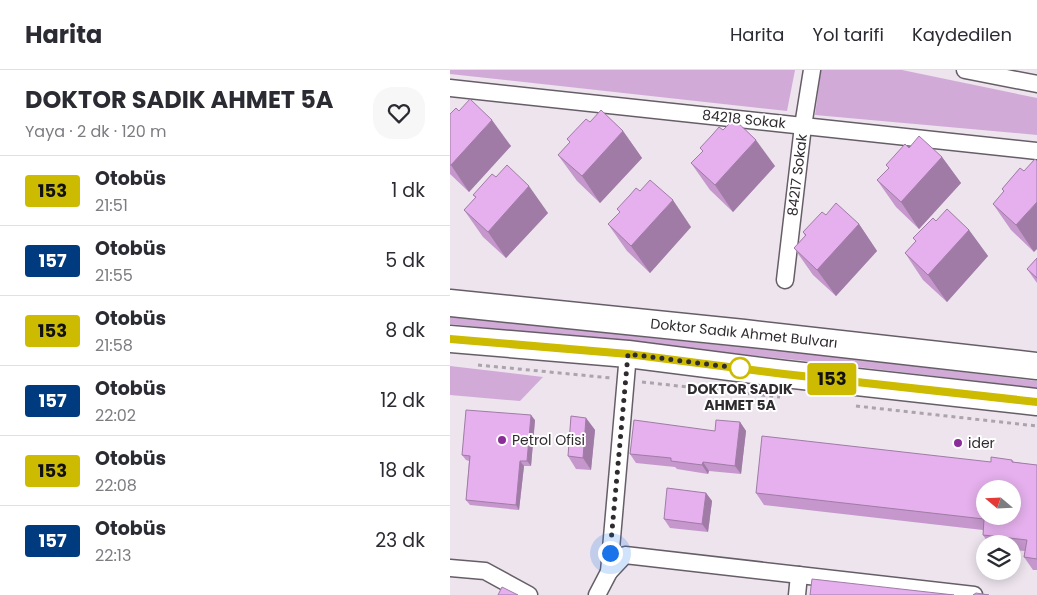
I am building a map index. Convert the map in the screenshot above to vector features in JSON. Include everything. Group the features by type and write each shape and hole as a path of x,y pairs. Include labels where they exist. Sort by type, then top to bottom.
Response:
{"main road":[{"name":"Doktor Sadık Ahmet Bulvarı","path":"450,303 744,333 1037,366"},
{"path":"450,338 628,354 784,374 1037,402"}],"street":[{"name":"84217 Sokak","path":"785,280 803,126 812,70"},
{"path":"965,70 1037,84"},
{"name":"84218 Sokak","path":"450,88 1037,151"},
{"path":"609,572 628,354"},
{"path":"597,595 609,572 625,556 974,595"},
{"path":"450,568 485,570 529,595"},
{"path":"797,595 799,575"}],"path":[{"path":"469,364 626,380"}],"shaded area":[{"path":"450,70 795,70 787,111 450,74"},
{"path":"821,70 902,70 1037,98 1037,135 815,115"},
{"path":"450,315 680,341 808,353 1037,381 1037,388 806,361 450,324"},
{"path":"450,366 543,377 520,401 450,395"}],"building":[{"path":"470,99 492,120 450,165 450,114 456,108 459,111"},
{"path":"601,110 623,131 582,176 558,155 570,142 567,139 586,119 590,122"},
{"path":"734,119 756,140 715,185 691,163 703,151 700,148 719,127 723,130"},
{"path":"919,136 942,157 901,202 877,180 889,168 886,165 905,144 909,148"},
{"path":"1035,159 1037,161 1037,202 1016,225 993,204 1004,191 1002,189 1020,168 1024,171"},
{"path":"507,165 529,186 488,232 464,210 476,197 473,195 492,174 496,177"},
{"path":"650,180 673,200 631,246 608,224 620,212 617,209 636,188 640,191"},
{"path":"836,203 859,224 817,270 794,248 806,235 803,232 822,212 826,215"},
{"path":"947,209 969,230 928,275 905,253 916,241 913,238 933,218 936,221"},
{"path":"1037,258 1037,278 1027,269"},
{"path":"466,410 531,415 527,461 520,461 516,505 466,500 470,456 462,455"},
{"path":"571,416 586,418 583,458 568,456"},
{"path":"634,420 715,431 716,420 740,422 735,466 703,462 702,465 671,461 671,458 630,454"},
{"path":"762,436 991,462 991,457 1037,465 1037,559 1024,557 1027,540 1021,539 1021,535 983,535 984,525 1021,525 1021,480 976,480 976,518 756,493"},
{"path":"667,488 706,493 702,524 664,519"},
{"path":"812,579 954,595 810,595"},
{"path":"502,587 518,595 498,595"},
{"path":"976,593 989,595 973,595"}],"bus line":[{"name":"153","path":"450,339 628,354 784,374 1037,402"}],"place":[{"name":"DOKTOR SADIK AHMET 5A","path":"740,368"},
{"name":"Petrol Ofisi","path":"502,440"},
{"name":"ider","path":"958,443"}],"route":[{"path":"610,553 628,354 745,369 740,368"}]}
